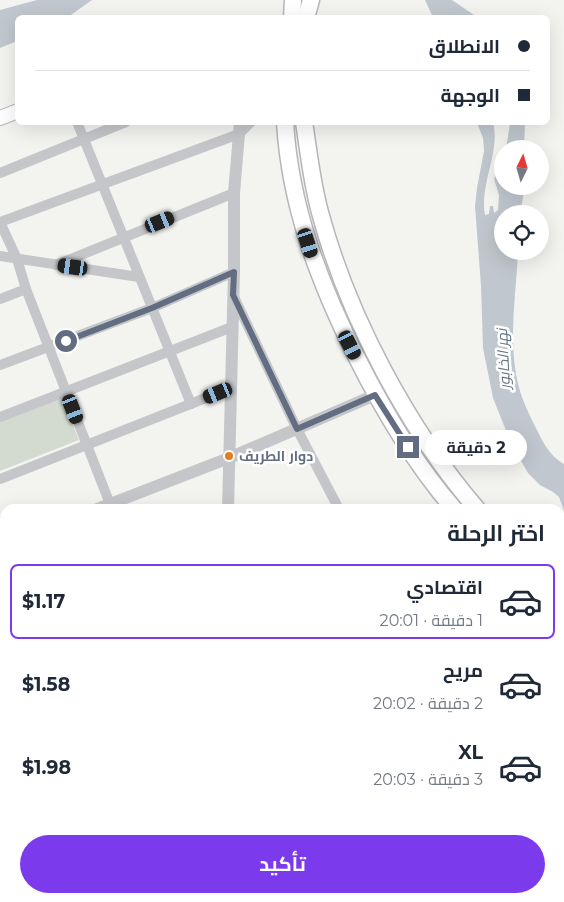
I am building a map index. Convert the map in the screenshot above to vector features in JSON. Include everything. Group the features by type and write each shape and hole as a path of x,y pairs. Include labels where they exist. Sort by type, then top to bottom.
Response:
{"highway":[{"path":"292,15 293,0"},
{"path":"307,15 311,0"},
{"path":"282,125 293,188 313,259 330,302 375,395 419,463 450,504"},
{"path":"304,125 313,182 321,216 346,292 367,338 398,395 430,448 473,504"}],"main road":[{"path":"0,118 15,112"}],"street":[{"path":"78,125 191,404"},
{"path":"0,173 119,125"},
{"path":"229,504 229,458 234,272 234,193 239,128 102,184 0,222 110,504 125,504 229,458 375,395"},
{"path":"56,265 234,193"},
{"path":"0,256 140,277"},
{"path":"0,365 152,308 234,272"},
{"path":"0,299 26,289"},
{"path":"233,295 297,429 336,504"},
{"path":"0,417 232,326"},
{"path":"0,479 231,388"}],"shaded area":[{"path":"62,397 79,440 0,471 0,422"}],"water":[{"path":"37,0 92,0 71,15 15,15 15,42 0,48 0,10"},
{"path":"425,0 452,0 474,15 432,15"},
{"name":"نهر الخابور","path":"478,125 493,125 494,145 485,191 485,215 489,214 490,206 493,206 494,260 517,260 513,325 514,362 517,380 522,397 542,441 548,450 564,464 564,504 562,504 559,497 540,485 528,473 511,443 493,398 483,348 475,206 484,151 483,138"},
{"path":"510,125 525,125 524,140 507,140"},
{"path":"499,195 523,195 522,205 498,205"}],"place":[{"name":"دوار الطريف","path":"229,456"}],"route":[{"path":"66,341 152,308 234,272 233,295 297,429 375,395 408,447"}]}
